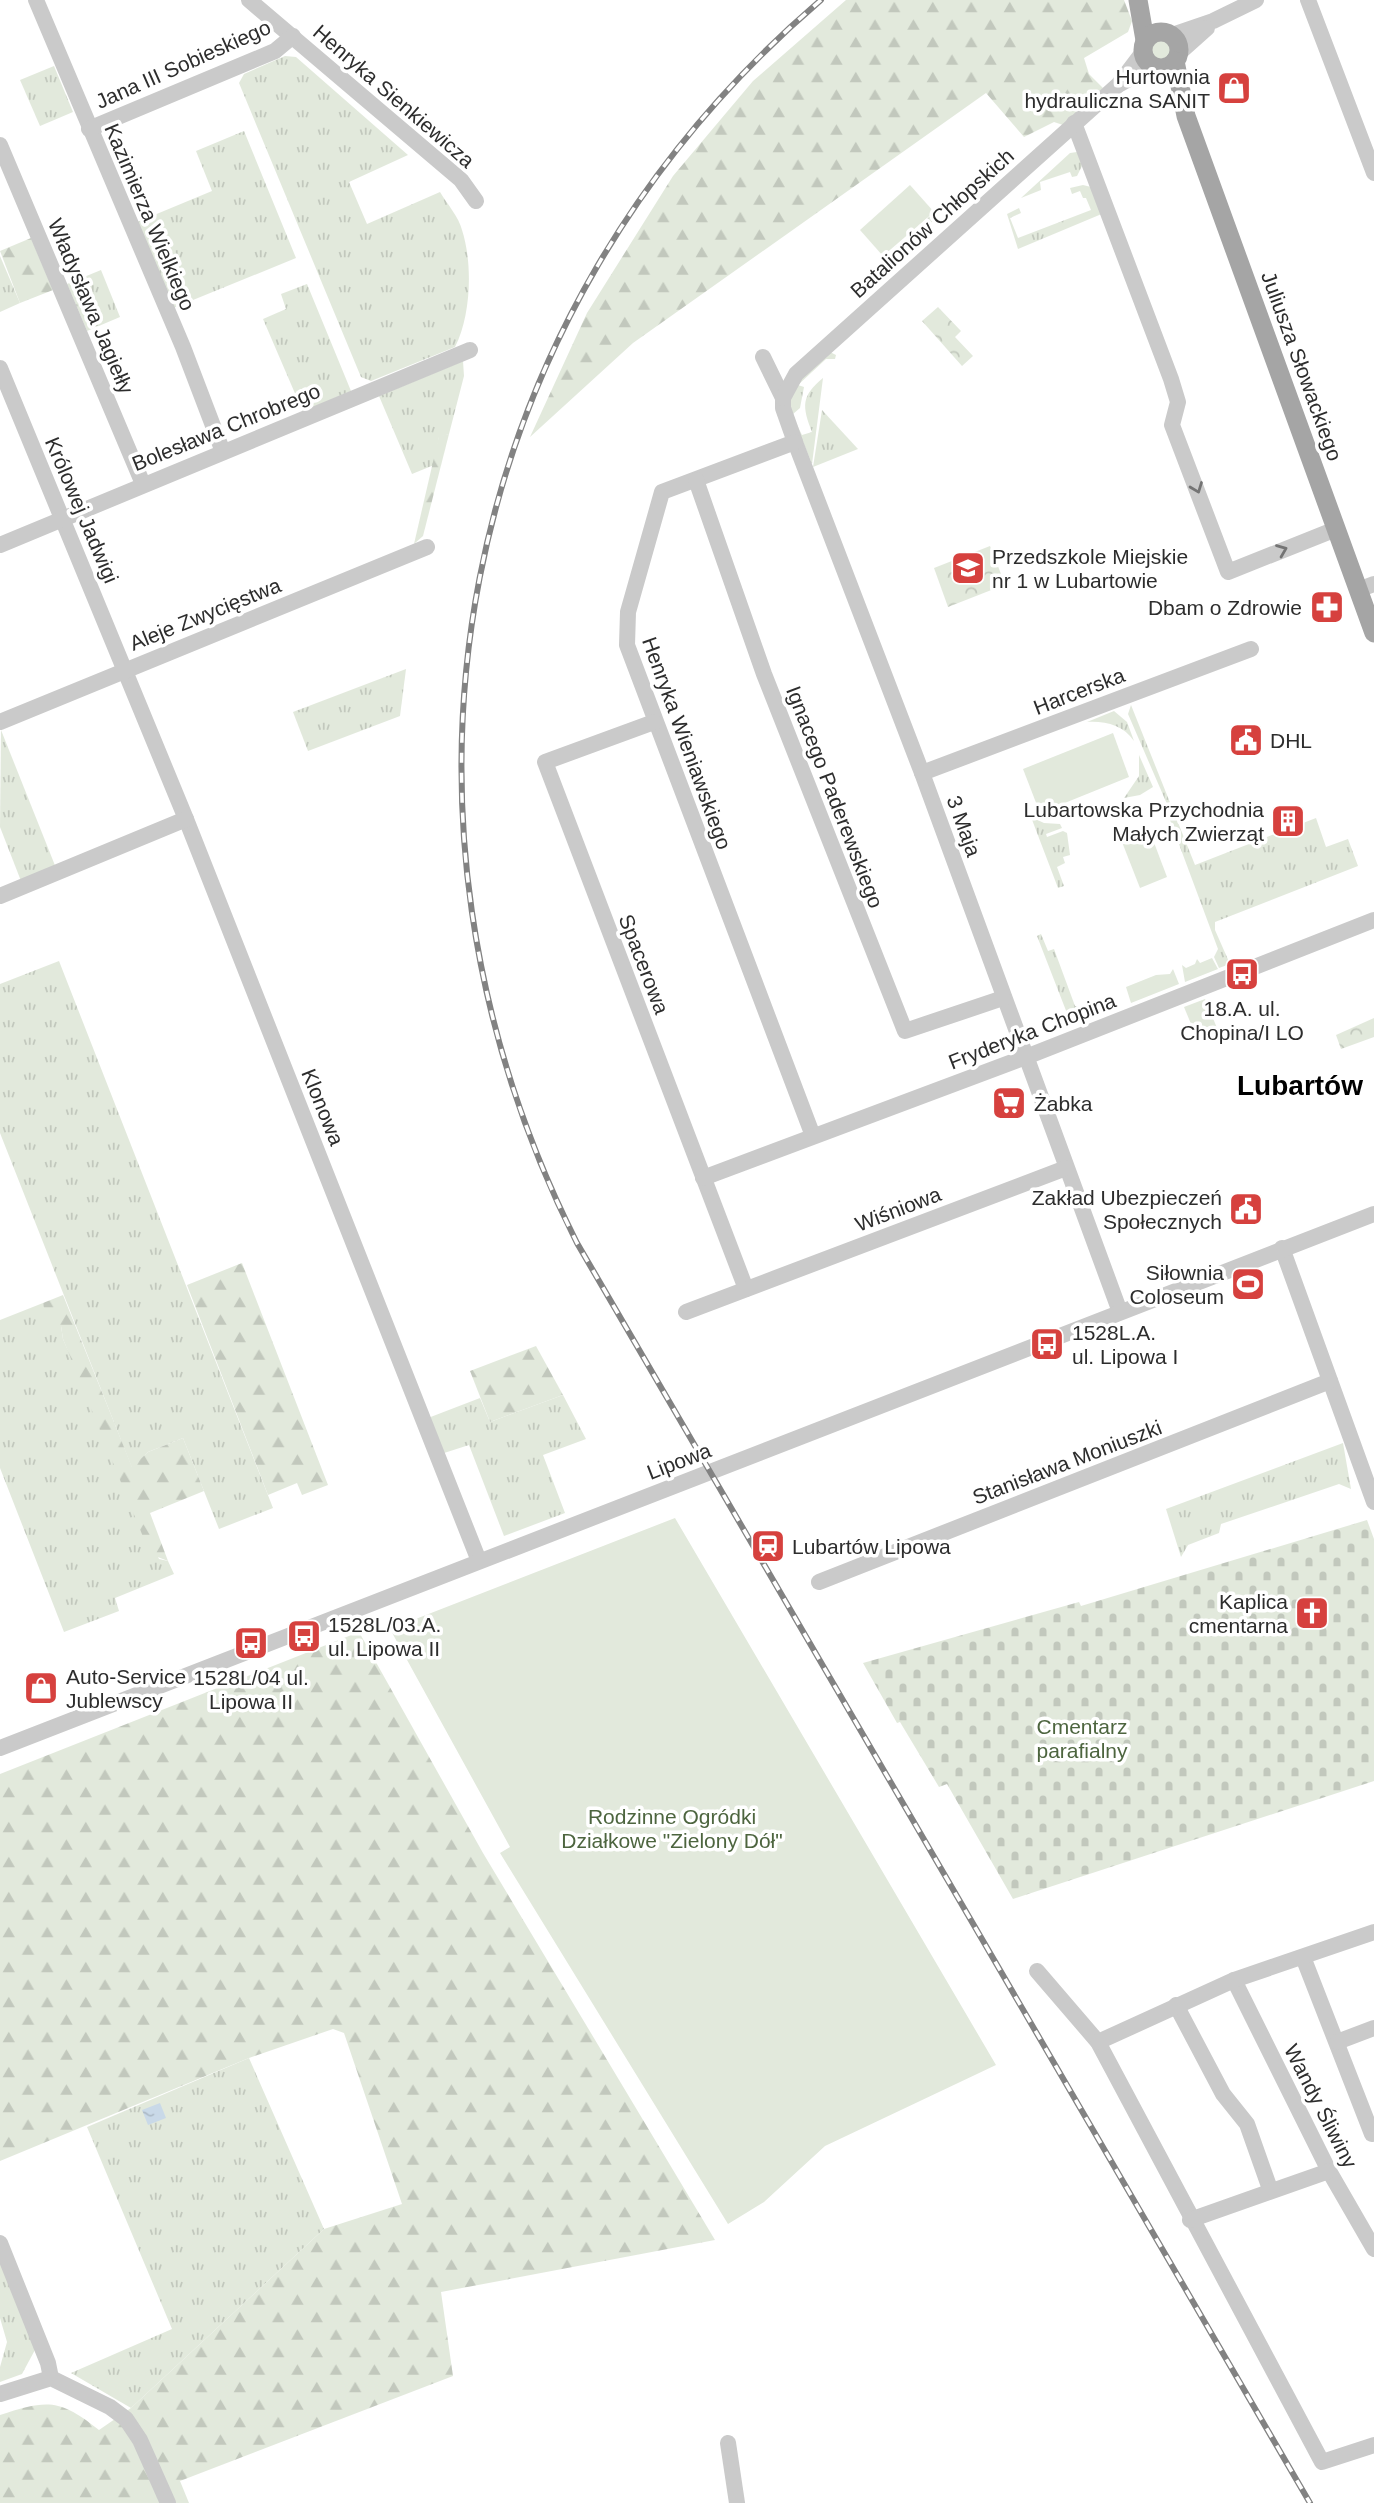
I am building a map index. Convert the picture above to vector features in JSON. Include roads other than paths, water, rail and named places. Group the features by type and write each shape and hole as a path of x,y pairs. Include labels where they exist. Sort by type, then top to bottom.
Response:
{"main road":[{"name":"Juliusza Słowackiego","path":"1138,0 1161,51"},
{"name":"Juliusza Słowackiego","path":"1144,0 1336,529 1366,587 1374,633"}],"street":[{"name":"Kazimierza Wielkiego","path":"36,0 183,347 223,452"},
{"name":"Henryka Sienkiewicza","path":"249,0 461,180 476,201"},
{"name":"Batalionów Chłopskich","path":"783,398 796,374 1118,85 1161,51 1256,0"},
{"path":"1308,0 1374,173"},
{"name":"Jana III Sobieskiego","path":"89,129 275,51 293,36"},
{"path":"1074,123 1171,379 1178,402 1172,425 1228,572 1336,529"},
{"name":"Władysława Jagiełły","path":"0,145 143,484"},
{"name":"Bolesława Chrobrego","path":"0,545 470,350"},
{"name":"3 Maja","path":"763,357 783,398 783,408 795,442 922,773 1024,1057 1120,1312"},
{"name":"Królowej Jadwigi","path":"0,368 126,669"},
{"name":"Henryka Wieniawskiego","path":"795,442 663,492 628,612 627,645 813,1136"},
{"name":"Ignacego Paderewskiego","path":"696,480 764,674 905,1031 1003,998"},
{"name":"Aleje Zwycięstwa","path":"0,722 427,547"},
{"name":"Harcerska","path":"922,773 1251,649"},
{"name":"Klonowa","path":"126,669 480,1561"},
{"name":"Spacerowa","path":"654,722 545,762 746,1290"},
{"path":"0,897 186,819"},
{"name":"Fryderyka Chopina","path":"703,1178 1024,1057 1374,920"},
{"name":"Wiśniowa","path":"686,1312 1066,1168"},
{"name":"Lipowa","path":"0,1748 1374,1214"},
{"path":"1282,1248 1374,1502"},
{"name":"Stanisława Moniuszki","path":"820,1582 1330,1381"},
{"path":"1098,2042 1234,1980 1374,1933"},
{"path":"1303,1957 1371,2134 1374,2133"},
{"path":"1037,1971 1098,2042 1145,2127 1190,2220 1322,2462 1374,2445"},
{"name":"Wandy Śliwiny","path":"1234,1980 1329,2171 1374,2249"},
{"path":"1176,2005 1223,2094 1247,2124 1270,2189"},
{"path":"1337,2042 1374,2028"},
{"path":"1190,2220 1270,2189 1329,2171"},
{"path":"0,2243 51,2378 110,2407 126,2419 140,2440 168,2503"},
{"path":"0,2394 51,2378"},
{"path":"727,2443 737,2503"}],"water":[{"path":"160,2103 166,2118 148,2125 142,2110"}],"railway":[{"path":"821,0 696,126 597,266 525,418 480,578 462,743 472,911 510,1079 577,1243 1310,2503"}],"place":[{"name":"Hurtownia hydrauliczna SANIT","path":"1234,88"},
{"name":"Przedszkole Miejskie nr 1 w Lubartowie","path":"968,568"},
{"name":"Dbam o Zdrowie","path":"1327,607"},
{"name":"DHL","path":"1246,740"},
{"name":"Lubartowska Przychodnia Małych Zwierząt","path":"1288,821"},
{"name":"18.A. ul. Chopina/I LO","path":"1242,974"},
{"name":"Żabka","path":"1009,1103"},
{"name":"Zakład Ubezpieczeń Społecznych","path":"1246,1209"},
{"name":"Siłownia Coloseum","path":"1248,1284"},
{"name":"1528L.A. ul. Lipowa I","path":"1047,1344"},
{"name":"Lubartów Lipowa","path":"768,1546"},
{"name":"Kaplica cmentarna","path":"1312,1613"},
{"name":"1528L/03.A. ul. Lipowa II","path":"304,1636"},
{"name":"1528L/04 ul. Lipowa II","path":"251,1643"},
{"name":"Auto-Service Jublewscy","path":"41,1688"}],"district":[{"name":"Lubartów","path":"1300,1085"}],"park label":[{"name":"Cmentarz parafialny","path":"1082,1738"},
{"name":"Rodzinne Ogródki Działkowe \"Zielony Dół\"","path":"672,1828"}]}
